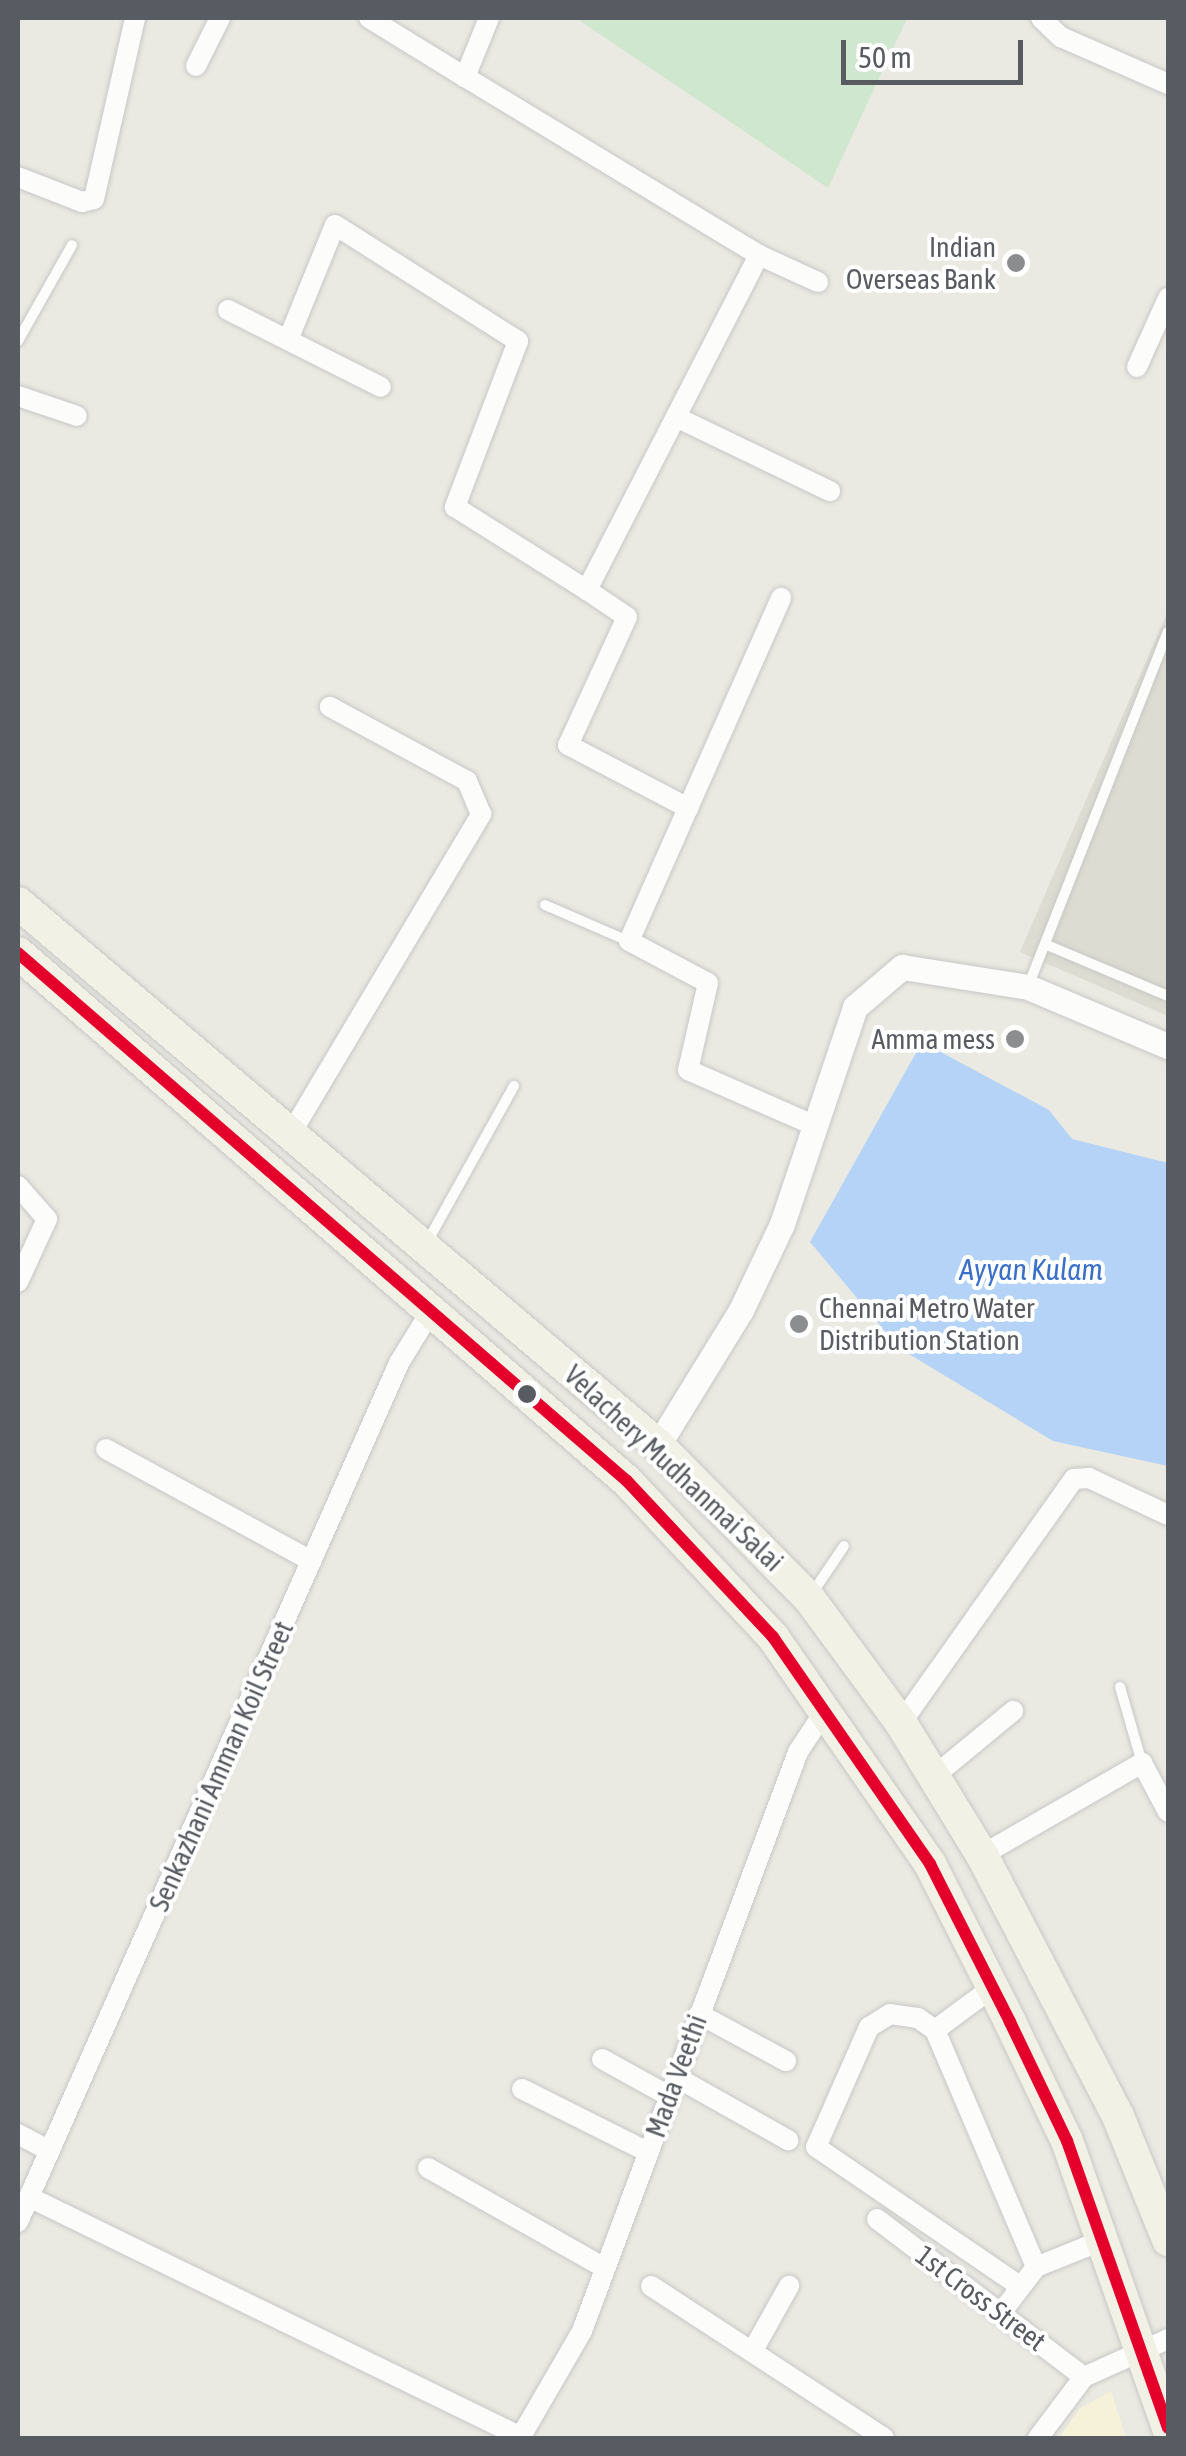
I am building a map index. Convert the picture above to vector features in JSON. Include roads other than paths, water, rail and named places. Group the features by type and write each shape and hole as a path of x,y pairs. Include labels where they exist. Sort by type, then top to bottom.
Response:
{"main road":[{"name":"Velachery Mudhanmai Salai","path":"18,904 425,1244 658,1445 810,1598 901,1723 982,1855 1118,2116 1168,2235"},
{"name":"Velachery Mudhanmai Salai","path":"18,952 428,1314 627,1481 773,1637 930,1864 992,1988 1068,2141 1104,2240 1155,2344 1168,2428"}],"street":[{"path":"18,177 82,202 94,199 135,18"},
{"path":"196,66 220,18"},
{"path":"369,18 759,255 818,282"},
{"path":"465,76 490,18"},
{"path":"1041,18 1061,38 1168,84"},
{"path":"288,340 336,225 518,341 455,507 627,617 568,745 688,808"},
{"path":"587,590 759,255"},
{"path":"1137,366 1168,298"},
{"path":"228,310 382,386"},
{"path":"18,396 77,416"},
{"path":"676,416 830,490"},
{"path":"781,598 629,941 708,983 688,1070 813,1125"},
{"path":"290,1135 481,814 467,781 330,707"},
{"path":"658,1445 742,1310 782,1224 855,1007 902,967 1028,987 1168,1046"},
{"path":"18,1186 47,1219 18,1282"},
{"name":"Senkazhani Amman Koil Street","path":"18,2222 420,1319 428,1314"},
{"path":"106,1450 312,1561"},
{"path":"901,1723 1074,1479 1088,1478 1168,1515"},
{"path":"933,1777 1013,1711"},
{"name":"Mada Veethi","path":"521,2438 582,2331 798,1752 825,1712"},
{"path":"982,1855 1142,1763 1168,1812"},
{"path":"935,2030 992,1988"},
{"path":"699,2014 786,2062"},
{"path":"1020,2286 816,2147 868,2027 890,2014 918,2018 935,2030 1036,2268"},
{"path":"602,2059 672,2086 788,2140"},
{"path":"522,2089 648,2152"},
{"path":"18,2134 50,2151"},
{"path":"428,2168 604,2268"},
{"path":"29,2198 521,2438"},
{"name":"1st Cross Street","path":"878,2219 1084,2377"},
{"path":"1001,2313 1036,2268 1104,2240"},
{"path":"651,2286 884,2438"},
{"path":"752,2352 789,2286"},
{"path":"1038,2438 1084,2377 1155,2344"}],"lane":[{"path":"18,341 72,245"},
{"path":"1028,987 1168,632"},
{"path":"546,904 629,941"},
{"path":"1046,945 1168,996"},
{"path":"425,1244 514,1086"},
{"path":"810,1598 844,1546"},
{"path":"1120,1687 1142,1763"}],"water":[{"name":"Ayyan Kulam","path":"922,1042 1049,1110 1072,1139 1168,1163 1168,1466 1053,1441 899,1348 810,1242"}],"place":[{"name":"Indian Overseas Bank","path":"1016,263"},
{"name":"Amma mess","path":"1015,1039"},
{"name":"Chennai Metro Water Distribution Station","path":"799,1324"}]}
